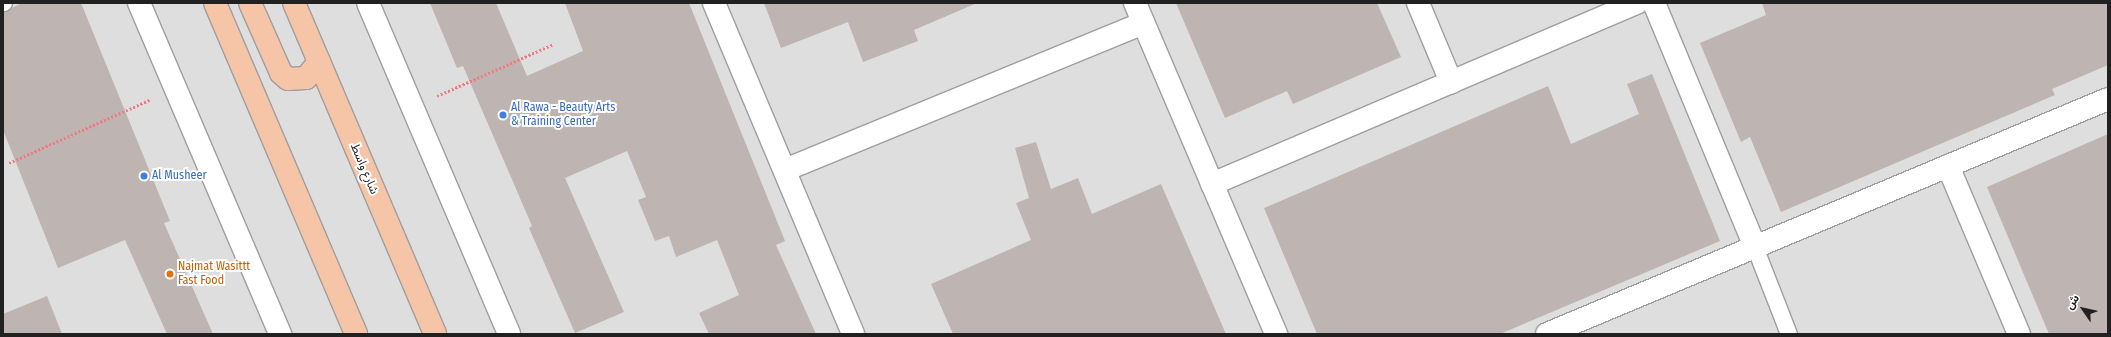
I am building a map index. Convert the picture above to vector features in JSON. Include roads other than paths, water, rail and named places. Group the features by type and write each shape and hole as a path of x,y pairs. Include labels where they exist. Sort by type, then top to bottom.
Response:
{"main road":[{"path":"215,3 356,334"},
{"path":"250,3 276,65 284,76 297,80 306,78 319,62"},
{"name":"شارع واسط","path":"294,3 434,334"}],"street":[{"path":"139,3 280,334"},
{"path":"368,3 509,334"},
{"path":"714,3 853,334"},
{"path":"1135,3 1276,334"},
{"path":"1418,3 1451,82"},
{"path":"1212,184 1637,3"},
{"path":"1654,3 1755,247"},
{"path":"785,170 1144,24"},
{"path":"1547,334 1571,329 1755,247 2108,99"},
{"path":"1948,166 2019,334"}],"lane":[{"path":"1755,247 1789,334"}],"place":[{"name":"Al Rawa - Beauty Arts & Training Center","path":"503,115"},
{"name":"Al Musheer","path":"144,176"},
{"name":"Najmat Wasittt Fast Food","path":"170,274"}]}
